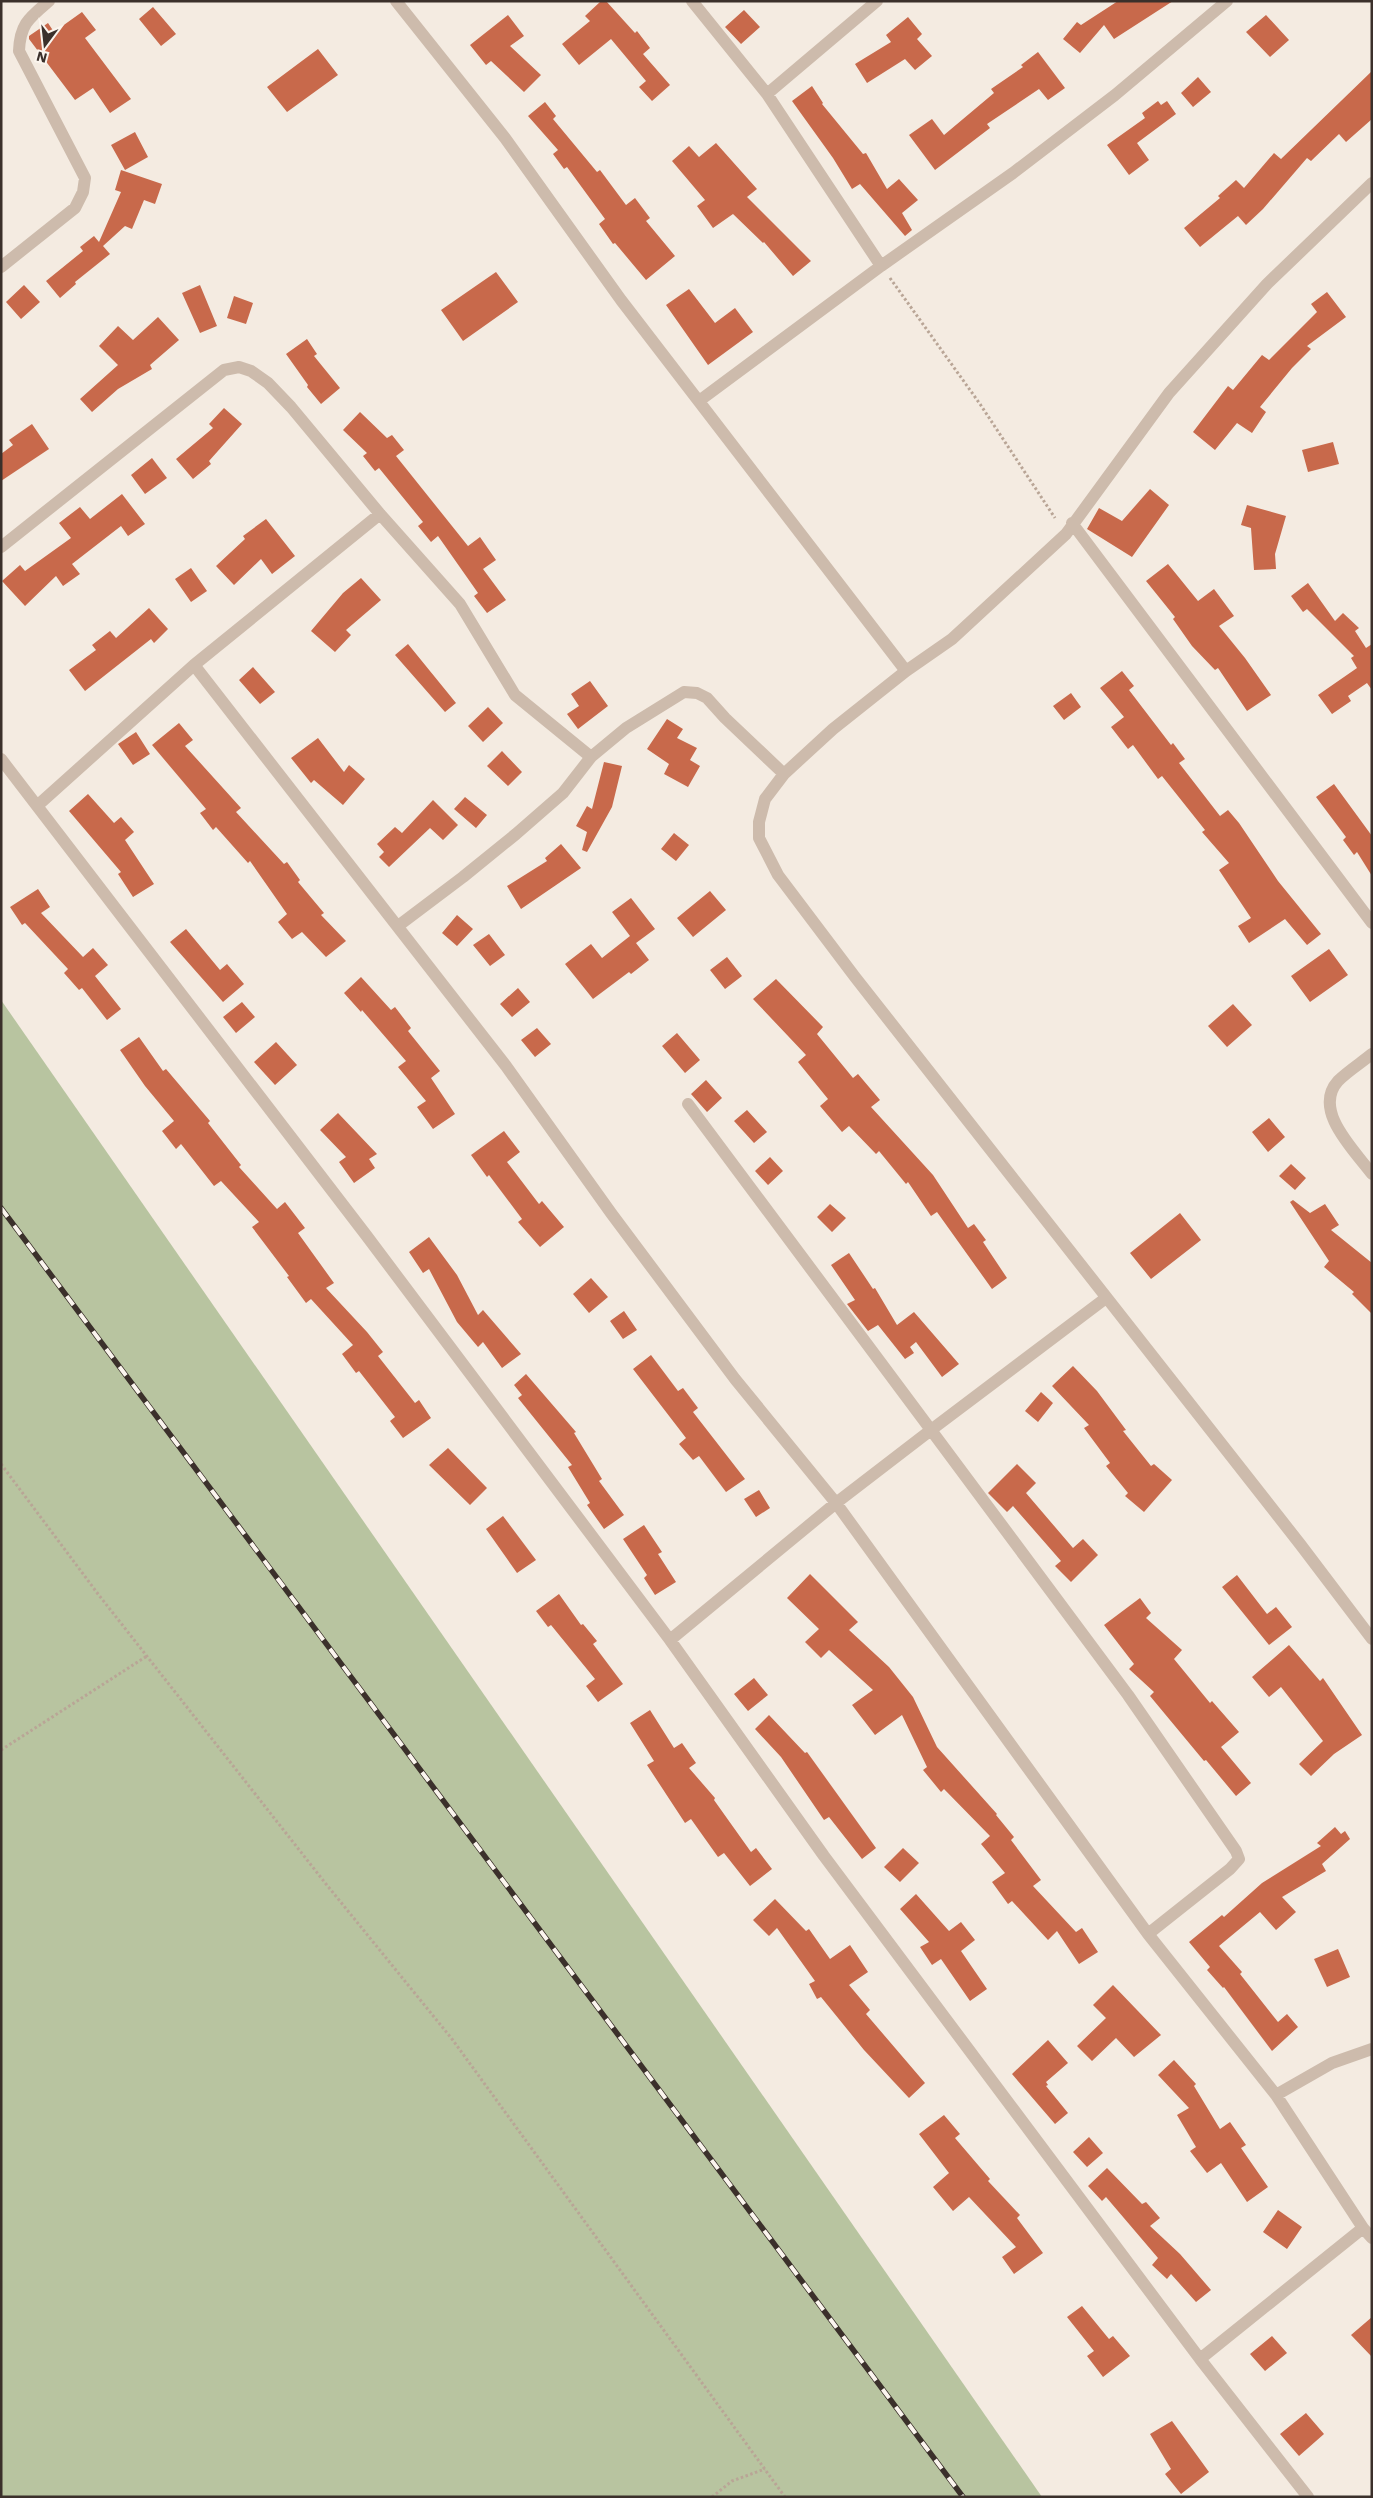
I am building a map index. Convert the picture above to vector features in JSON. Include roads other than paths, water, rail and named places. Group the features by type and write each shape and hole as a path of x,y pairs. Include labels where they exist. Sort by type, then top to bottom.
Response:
{"street":[{"path":"1,267 75,208 83,192 85,178 19,51 20,37 26,21 49,1"},
{"path":"396,1 505,138 620,300 906,671"},
{"path":"692,1 767,94 881,266"},
{"path":"767,94 877,1"},
{"path":"699,401 881,266 1013,173 1115,96 1227,1"},
{"path":"1372,183 1267,284 1169,393 1069,529 966,627 906,671 833,729 784,774 765,799 759,822 759,838 778,875 855,977 1300,1544 1372,1639"},
{"path":"1,547 224,370 239,367 251,371 268,383 291,407 380,514 460,604 515,695 591,757"},
{"path":"37,806 194,665 380,514"},
{"path":"1069,529 1372,923"},
{"path":"194,665 506,1066 611,1213 735,1379 836,1504 1148,1934 1276,2095 1362,2228 1372,2238"},
{"path":"398,926 463,878 516,834 563,793 591,757 626,728 684,692 697,693 707,698 725,718 784,774"},
{"path":"1,759 360,1227 670,1640 824,1856 1200,2359 1308,2497"},
{"path":"1372,1054 1338,1081 1328,1098 1332,1120 1372,1174"},
{"path":"688,1104 1128,1695 1236,1852 1239,1859 1230,1869 1148,1934"},
{"path":"670,1640 836,1504 1106,1298"},
{"path":"1276,2095 1332,2063 1372,2049"},
{"path":"1200,2359 1362,2228"}],"railway":[{"path":"1,1208 963,2497"}]}
